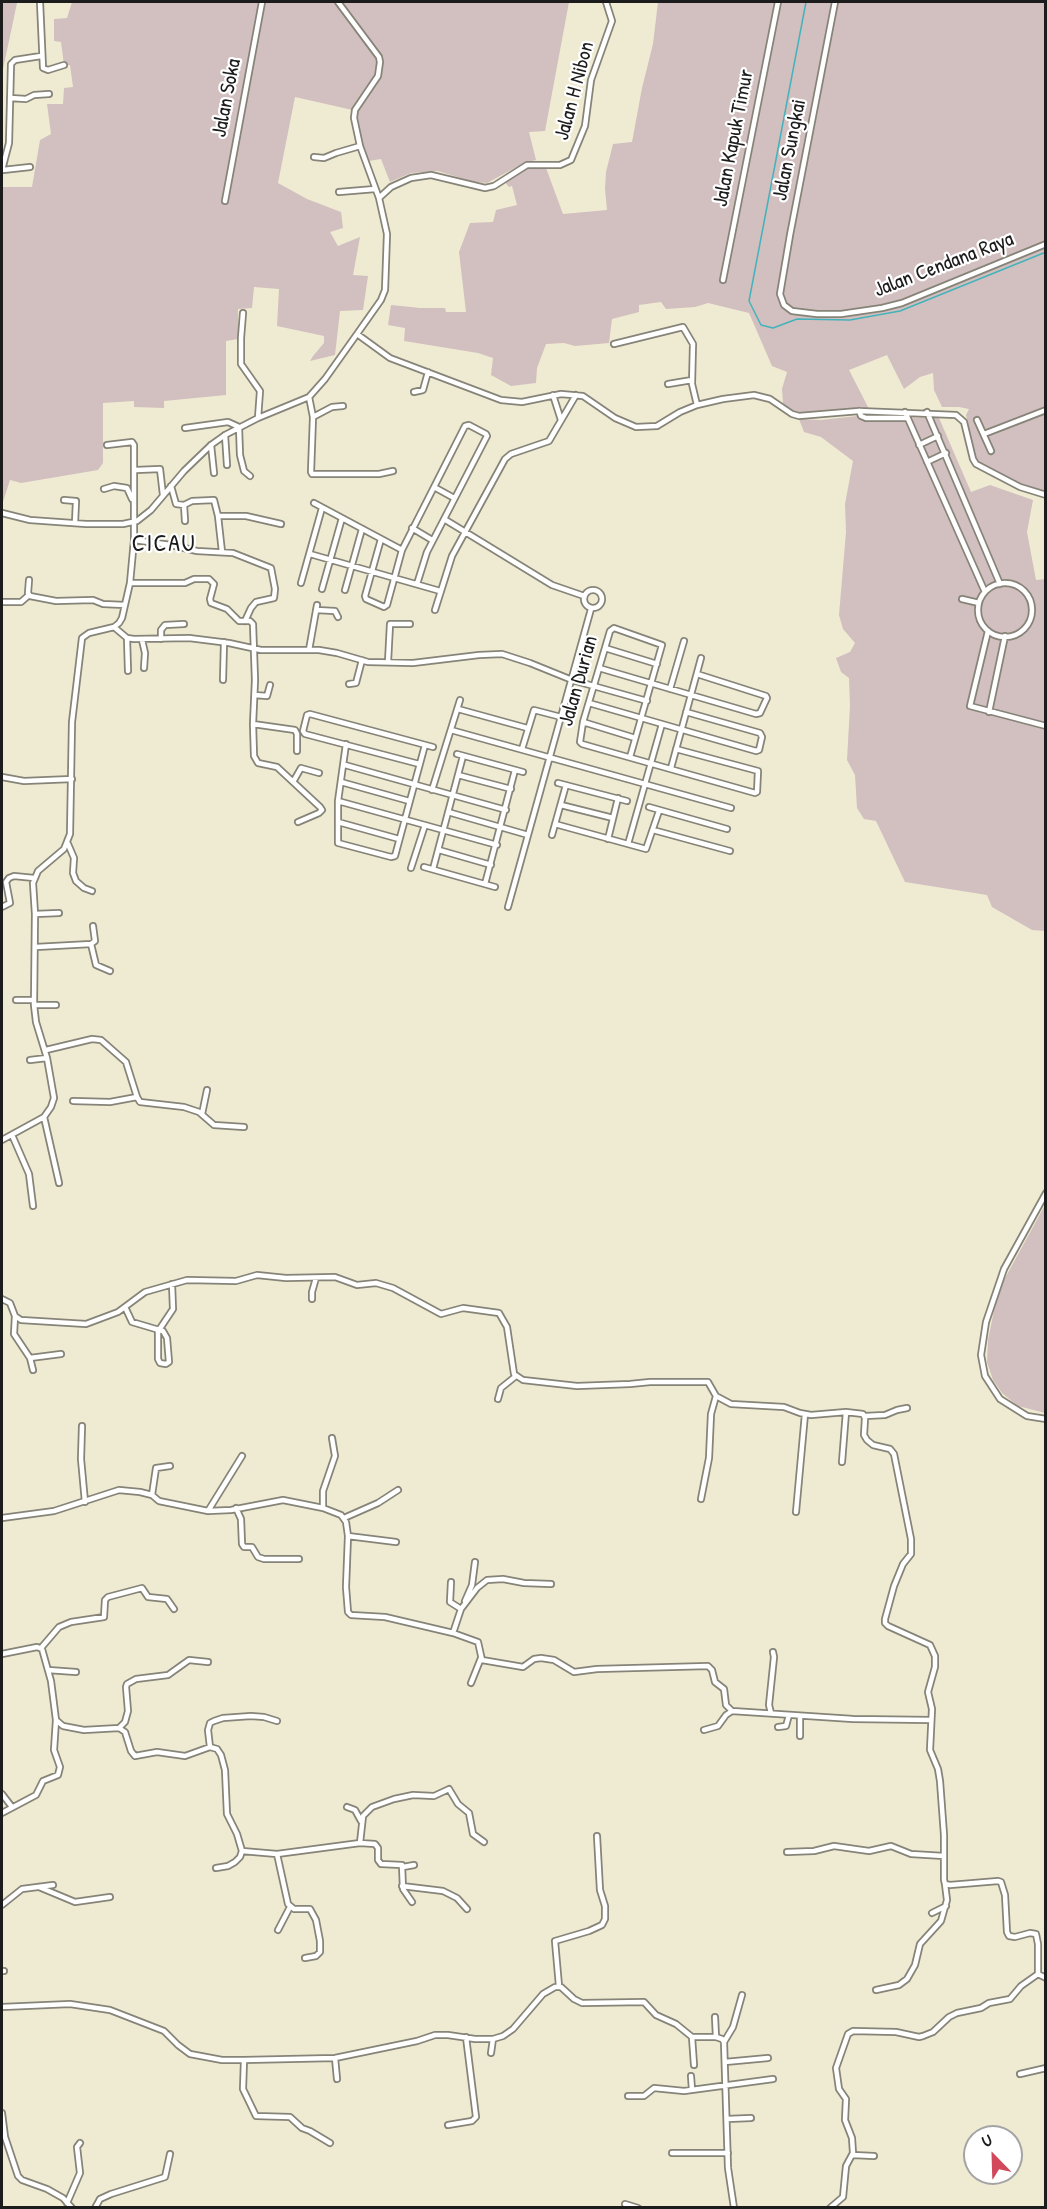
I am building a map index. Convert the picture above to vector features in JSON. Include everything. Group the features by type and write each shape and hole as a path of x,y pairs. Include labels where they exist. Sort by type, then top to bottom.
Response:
{"street":[{"path":"40,2 43,68 45,70 64,64"},
{"name":"Jalan Soka","path":"225,201 262,2"},
{"path":"2,513 30,520 133,523 145,516 184,471 211,445 238,427 309,397 325,379 375,310 385,290 387,234 379,198 354,123 355,112 378,76 380,62 379,57 338,2"},
{"name":"Jalan H Nibon","path":"379,198 396,184 421,175 444,177 485,188 494,186 527,165 560,165 570,161 585,126 591,80 610,27 612,17 606,2"},
{"name":"Jalan Kapuk Timur","path":"723,280 778,2"},
{"name":"Jalan Sungkai","path":"784,304 780,294 835,2"},
{"path":"30,167 2,170 9,143 11,64 15,60 41,56"},
{"path":"10,98 26,99 34,95 49,94"},
{"path":"314,157 324,159 360,146"},
{"path":"339,192 375,189"},
{"name":"Jalan Cendana Raya","path":"784,304 792,311 816,314 841,314 882,308 909,300 1046,244"},
{"path":"243,313 241,364 260,391 258,418"},
{"path":"614,344 683,327 693,344 692,380 697,405"},
{"path":"357,334 385,356 504,401 529,401 553,395 576,395 588,398 615,418 636,427 657,426 697,405 723,399 760,395 799,416 858,411 949,413 960,417 964,424 977,466 1020,487 1046,495"},
{"path":"414,392 423,390 428,372"},
{"path":"668,384 692,380"},
{"path":"553,395 561,420"},
{"path":"435,610 452,556 505,459 516,452 546,444 554,435 576,395"},
{"path":"309,397 313,417 310,472 312,474 379,474 393,471"},
{"path":"313,417 330,407 343,406"},
{"path":"984,434 1046,410"},
{"path":"858,411 861,416 866,417 908,418"},
{"path":"905,412 985,592"},
{"path":"927,412 1000,584"},
{"path":"977,420 991,451"},
{"path":"185,428 228,422 238,427"},
{"path":"381,539 365,598 383,607 387,605 402,550 465,426 469,425 486,434 432,540 417,584"},
{"path":"238,427 240,455 244,471 250,476"},
{"path":"225,435 227,465"},
{"path":"919,446 938,436"},
{"path":"2,1140 44,1117 51,1107 54,1095 48,1058 36,1022 34,1003 36,947 34,878 43,865 68,844 70,834 72,722 82,638 89,633 114,627 122,618 130,583 136,470 133,442 107,445"},
{"path":"211,445 214,473"},
{"path":"927,462 946,453"},
{"path":"136,470 160,469 163,495"},
{"path":"104,489 114,486 127,488 134,506"},
{"path":"171,486 176,504 184,505 192,501 214,500 222,552"},
{"path":"434,487 454,498"},
{"path":"64,500 76,501 75,523"},
{"path":"314,503 402,550"},
{"path":"184,505 185,521"},
{"path":"301,583 322,508"},
{"path":"218,516 246,516 281,524"},
{"path":"322,589 342,518"},
{"path":"444,519 552,585 584,596"},
{"path":"412,528 432,540"},
{"path":"345,590 362,529"},
{"path":"134,540 197,551 222,552 241,556 271,568 274,598 256,602 245,621"},
{"path":"310,554 441,591"},
{"path":"130,583 185,583 194,579 209,579 214,584 211,603 227,609 237,619 250,621 254,626 255,760 260,764 277,767 322,810 298,822"},
{"path":"29,580 29,596"},
{"path":"1000,584 1013,585 1021,589 1027,595 1031,608 1029,620 1024,628 1014,635 1005,636 988,631 980,621 979,603 985,592 1000,584"},
{"path":"594,590 602,596 600,605 591,609 584,603 584,596 594,590"},
{"path":"2,602 21,602 29,596 56,601 93,600 103,604 125,605"},
{"path":"962,599 979,603"},
{"path":"309,650 316,608 335,611 338,616"},
{"path":"508,908 591,609"},
{"path":"388,662 390,624 393,622 410,624"},
{"path":"161,639 161,630 165,625 184,624"},
{"path":"114,627 127,638 142,640 189,638 224,642 254,649 337,653 368,662 418,663 441,658 502,654 572,680 647,701"},
{"name":"Jalan Durian","path":"630,757 580,742 583,723 612,629 661,643 657,664"},
{"path":"988,631 970,705 1046,726"},
{"path":"989,712 1005,636"},
{"path":"127,638 128,671"},
{"path":"142,640 145,653 144,668"},
{"path":"670,689 684,641"},
{"path":"223,680 224,642"},
{"path":"605,648 657,664 630,757 757,792 758,771 676,749"},
{"path":"671,768 701,658"},
{"path":"349,684 356,683 362,660"},
{"path":"599,668 756,714 760,712 767,698 696,674"},
{"path":"255,695 267,696 270,685"},
{"path":"432,790 460,700"},
{"path":"589,703 759,750 762,737 759,733 686,712"},
{"path":"458,709 527,728"},
{"path":"522,749 534,710 561,717"},
{"path":"419,764 305,734 303,731 305,723 310,714 433,747"},
{"path":"583,723 636,738"},
{"path":"253,724 295,730 297,751"},
{"path":"628,844 662,724"},
{"path":"451,730 731,808"},
{"path":"346,744 345,765 338,801 338,843 393,857 425,745"},
{"path":"457,754 523,772"},
{"path":"433,869 464,756"},
{"path":"345,765 506,810"},
{"path":"293,782 301,768 319,773"},
{"path":"485,884 515,770"},
{"path":"458,775 511,789"},
{"path":"2,777 24,782 72,779"},
{"path":"341,782 409,801"},
{"path":"558,783 627,801"},
{"path":"552,835 566,785"},
{"path":"608,839 618,798"},
{"path":"338,801 497,845"},
{"path":"561,805 613,818"},
{"path":"649,807 728,829"},
{"path":"555,824 648,849 659,811"},
{"path":"448,812 528,835"},
{"path":"338,822 399,839"},
{"path":"411,868 424,825"},
{"path":"653,830 730,851"},
{"path":"68,844 74,858 73,873 76,881 92,891"},
{"path":"439,850 491,865"},
{"path":"424,867 495,887"},
{"path":"2,907 9,905 10,902 6,884 9,879 14,876 34,878"},
{"path":"35,914 59,913"},
{"path":"93,926 94,941 91,944 96,965 110,971"},
{"path":"36,947 91,944"},
{"path":"16,1000 56,1005"},
{"path":"46,1050 92,1039 101,1040 126,1062 137,1097 143,1103 180,1106 202,1114 214,1125 244,1127"},
{"path":"30,1060 48,1058"},
{"path":"202,1114 207,1090"},
{"path":"73,1101 110,1102 137,1097"},
{"path":"44,1117 59,1183"},
{"path":"12,1135 29,1174 33,1206"},
{"path":"1046,1193 1004,1269 986,1322 981,1355 985,1376 1000,1399 1027,1416 1046,1419"},
{"path":"15,1316 21,1320 86,1324 125,1308 140,1294 172,1284 194,1280 236,1281 257,1275 286,1278 335,1277 357,1285 378,1283 399,1291 441,1314 463,1308 496,1311 505,1321 516,1376 523,1380 577,1386 708,1382 716,1396 731,1404 784,1407 805,1414 846,1412 860,1413 865,1416 885,1415 907,1408"},
{"path":"312,1299 316,1278"},
{"path":"125,1308 132,1322 158,1330 163,1331 167,1338 169,1362 166,1364 160,1363 158,1359 158,1330 173,1309 172,1284"},
{"path":"2,1299 10,1303 15,1316 14,1334 30,1358 33,1370"},
{"path":"30,1358 61,1354"},
{"path":"498,1399 501,1388 516,1376"},
{"path":"701,1499 709,1458 711,1414 716,1396"},
{"path":"842,1462 846,1412"},
{"path":"796,1512 805,1414"},
{"path":"865,1416 864,1432 867,1440 873,1445 890,1449 894,1454 911,1539 911,1554 903,1564 894,1586 885,1623 930,1645 933,1649 934,1667 928,1692 932,1709 930,1750 939,1774 943,1875 947,1897 939,1924 918,1947 915,1965 907,1979 899,1985 876,1990"},
{"path":"82,1426 81,1459 86,1502"},
{"path":"323,1508 323,1491 335,1456 332,1438"},
{"path":"208,1511 242,1456"},
{"path":"152,1494 156,1468 170,1466"},
{"path":"2,1518 46,1512 86,1502 119,1490 152,1494 159,1501 208,1511 283,1500 338,1513 344,1518 348,1536 346,1575 349,1614 385,1617 453,1633 478,1642 481,1658 471,1683"},
{"path":"344,1518 378,1503 398,1490"},
{"path":"236,1508 241,1519 244,1547 252,1547 258,1557 264,1559 299,1559"},
{"path":"348,1536 396,1542"},
{"path":"453,1633 472,1585 475,1562"},
{"path":"462,1608 480,1585 491,1579 551,1584"},
{"path":"452,1582 450,1602 462,1608"},
{"path":"2,1654 40,1648 59,1627 71,1622 104,1617 105,1600 108,1597 142,1588 148,1597 167,1599 174,1609"},
{"path":"2,1813 11,1806 36,1795 43,1781 56,1777 60,1771 54,1750 56,1720 48,1670 44,1652 40,1648"},
{"path":"771,1713 769,1705 773,1652"},
{"path":"481,1658 523,1667 535,1658 553,1659 574,1672 597,1669 708,1666 712,1670 715,1682 724,1689 726,1707 732,1711 880,1721 931,1720"},
{"path":"119,1728 125,1722 127,1715 126,1687 131,1681 168,1675 189,1660 208,1662"},
{"path":"48,1670 76,1672"},
{"path":"704,1730 718,1725 732,1711"},
{"path":"778,1727 786,1726 789,1715"},
{"path":"210,1747 208,1730 210,1723 214,1721 251,1716 277,1721"},
{"path":"800,1716 800,1736"},
{"path":"56,1720 70,1729 119,1728 125,1732 135,1756 157,1752 185,1756 210,1747 217,1749 223,1762 227,1814 242,1851 235,1862 216,1868"},
{"path":"360,1843 362,1821 366,1812 385,1802 407,1796 434,1796 449,1789 458,1804 469,1813 473,1834 484,1842"},
{"path":"2,1794 11,1806"},
{"path":"347,1807 355,1810 362,1821"},
{"path":"597,1836 600,1890 605,1906 605,1919 602,1925 589,1931 555,1941 559,1986 584,2004 644,2002 656,2015 676,2024 692,2037 716,2037 724,2042"},
{"path":"242,1851 277,1854 360,1843 376,1845 381,1864 399,1864 403,1867 414,1865"},
{"path":"787,1852 814,1851 834,1846 869,1851 891,1846 911,1854 944,1856"},
{"path":"277,1854 290,1907 278,1930"},
{"path":"403,1867 402,1886 412,1902"},
{"path":"945,1884 1001,1882 1005,1895 1007,1930 1010,1936 1033,1933 1037,1936 1038,1974"},
{"path":"2,1905 17,1892 53,1885"},
{"path":"402,1886 443,1891 457,1898 467,1909"},
{"path":"39,1887 75,1902 110,1897"},
{"path":"932,1913 946,1906"},
{"path":"290,1907 310,1909 316,1920 320,1952 316,1956 305,1958"},
{"path":"1038,1974 1046,1977"},
{"path":"830,2208 843,2197 846,2166 853,2155 853,2142 845,2120 846,2099 839,2090 836,2068 850,2032 896,2032 923,2036 933,2032 957,2013 1010,1999 1021,1986 1038,1974"},
{"path":"2,2007 70,2004 110,2010 164,2031 190,2054 222,2060 335,2058 417,2041 431,2035 493,2039 508,2033 543,1994 559,1986"},
{"path":"734,2208 728,2153 724,2042 733,2027 742,1995"},
{"path":"715,2017 716,2037"},
{"path":"448,2125 472,2121 476,2117 466,2037"},
{"path":"692,2037 694,2065"},
{"path":"491,2053 493,2039"},
{"path":"335,2058 337,2079"},
{"path":"725,2062 768,2058"},
{"path":"244,2060 243,2089 256,2116 290,2117 302,2128 330,2144"},
{"path":"1020,2074 1046,2068"},
{"path":"691,2076 692,2090"},
{"path":"628,2096 644,2096 654,2088 684,2091 773,2079"},
{"path":"2,2114 5,2137 18,2176 46,2188 72,2208"},
{"path":"727,2119 751,2118"},
{"path":"67,2202 80,2173 77,2147 80,2143"},
{"path":"672,2153 728,2153"},
{"path":"95,2208 100,2199 111,2194 165,2177 170,2154"},
{"path":"853,2155 874,2156"},
{"path":"625,2204 638,2208"}],"shaded area":[{"path":"2,2 17,3 2,74"},
{"path":"72,2 569,2 545,131 529,132 536,160 524,163 487,183 473,182 438,171 411,173 390,182 381,159 369,161 357,128 357,111 295,97 278,183 307,199 341,212 343,228 330,232 338,246 360,237 353,275 368,276 363,310 340,311 335,355 310,361 324,343 324,336 277,326 279,289 254,287 252,308 238,309 238,339 226,341 226,395 164,401 164,408 134,407 134,401 103,403 103,463 98,470 21,483 10,480 2,505 2,187 32,187 40,140 51,134 47,104 63,104 64,88 73,87 70,65 64,65 61,42 54,41 54,19 67,18"},
{"path":"658,2 1045,2 1045,491 1018,483 982,465 976,459 966,415 969,409 942,407 934,390 933,373 920,377 904,389 887,355 849,370 869,409 845,409 809,414 792,411 783,403 782,389 787,372 772,366 749,313 708,303 695,307 666,309 661,302 639,305 639,312 612,319 609,343 575,346 564,343 546,344 537,368 536,383 511,386 491,375 493,358 478,353 404,341 405,328 388,325 391,305 445,308 446,312 466,312 459,252 470,223 493,222 496,210 517,205 512,186 509,187 505,182 523,169 532,166 546,168 563,214 607,210 606,172 613,144 632,142 653,44"},
{"path":"857,416 939,418 971,492 990,485 1033,500 1027,532 1036,580 1046,579 1045,931 1032,930 992,907 987,895 905,882 876,821 864,819 857,808 855,775 847,760 849,678 841,672 836,658 850,652 855,643 843,629 839,615 846,532 845,504 853,461 821,437 804,432 799,419 821,420"},
{"path":"1045,1205 1045,1413 1018,1406 1002,1393 993,1380 987,1362 988,1340 998,1291"}],"waterway":[{"path":"806,2 749,301 761,325 773,328 797,319 850,320 900,311 1046,252"}],"district":[{"name":"CICAU","path":"164,545"}]}
